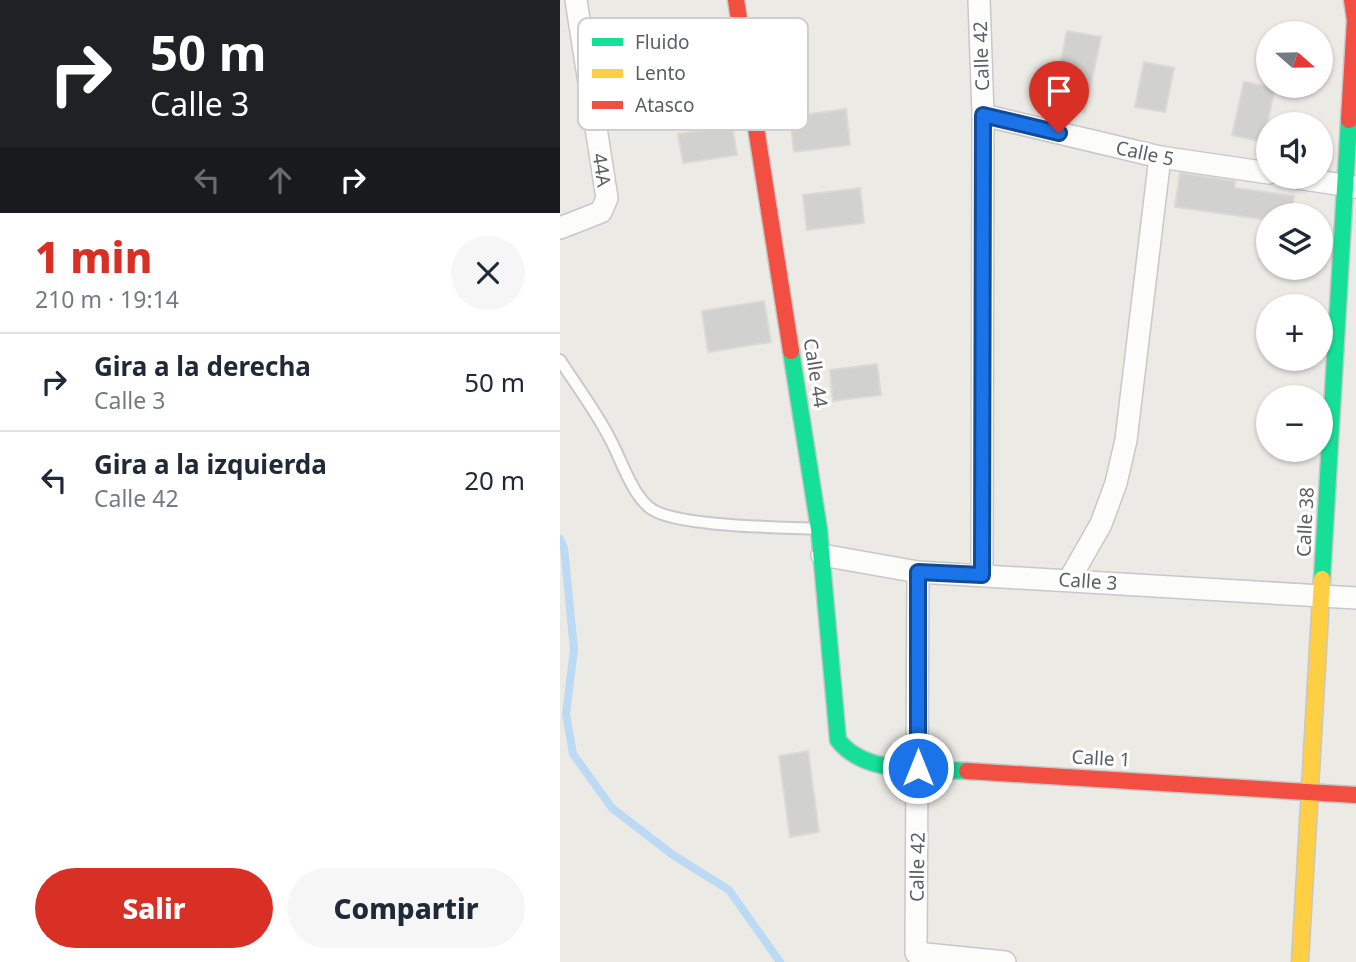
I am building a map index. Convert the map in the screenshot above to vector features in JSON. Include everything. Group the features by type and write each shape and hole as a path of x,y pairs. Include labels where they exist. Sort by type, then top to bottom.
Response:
{"street":[{"name":"44A","path":"576,0 579,18"},
{"name":"Calle 44","path":"736,0 739,18"},
{"name":"Calle 42","path":"979,0 983,115 982,575"},
{"name":"Calle 38","path":"1300,962 1308,792 1351,186 1355,20 1352,0"},
{"name":"Calle 5","path":"983,115 1160,157 1256,171"},
{"name":"44A","path":"560,228 601,212 607,198 596,130"},
{"name":"Calle 44","path":"756,130 819,529 838,740 847,752"},
{"path":"1069,580 1101,524 1116,483 1126,440 1160,157"},
{"path":"1333,183 1351,186"},
{"name":"Calle 3","path":"822,555 918,572 1356,598"},
{"name":"Calle 42","path":"918,572 916,953 1005,962"},
{"name":"Calle 1","path":"847,752 875,765 1356,795"}],"lane":[{"path":"560,360 609,436 632,485 653,509 678,517 734,525 819,529"}],"building":[{"path":"1067,31 1101,37 1085,112 1052,106"},
{"path":"1144,62 1174,68 1165,112 1135,107"},
{"path":"1244,82 1256,84 1256,98 1273,98 1270,112 1256,112 1256,140 1232,135"},
{"path":"846,109 850,145 794,152 791,130 808,130 808,114"},
{"path":"702,130 733,130 737,155 683,163 678,134"},
{"path":"1180,173 1235,181 1234,188 1294,196 1293,203 1256,203 1256,218 1175,207"},
{"path":"860,188 864,223 807,230 803,195"},
{"path":"764,301 771,342 708,352 702,311"},
{"path":"877,364 881,395 833,401 830,370"},
{"path":"808,751 819,832 790,837 779,756"}],"waterway":[{"path":"560,539 564,548 574,649 566,714 573,754 612,808 673,855 729,890 780,962"}],"traffic: fast":[{"path":"1322,579 1349,120"},
{"path":"791,351 819,529 838,740 850,752 880,765 967,771"}],"traffic: slow":[{"path":"1300,962 1322,579"}],"traffic: jam":[{"path":"736,0 739,18"},
{"path":"1349,120 1355,20 1352,0"},
{"path":"756,130 791,351"},
{"path":"967,771 1356,795"}],"route":[{"path":"918,768 918,572 982,575 983,115 1059,133"}]}
